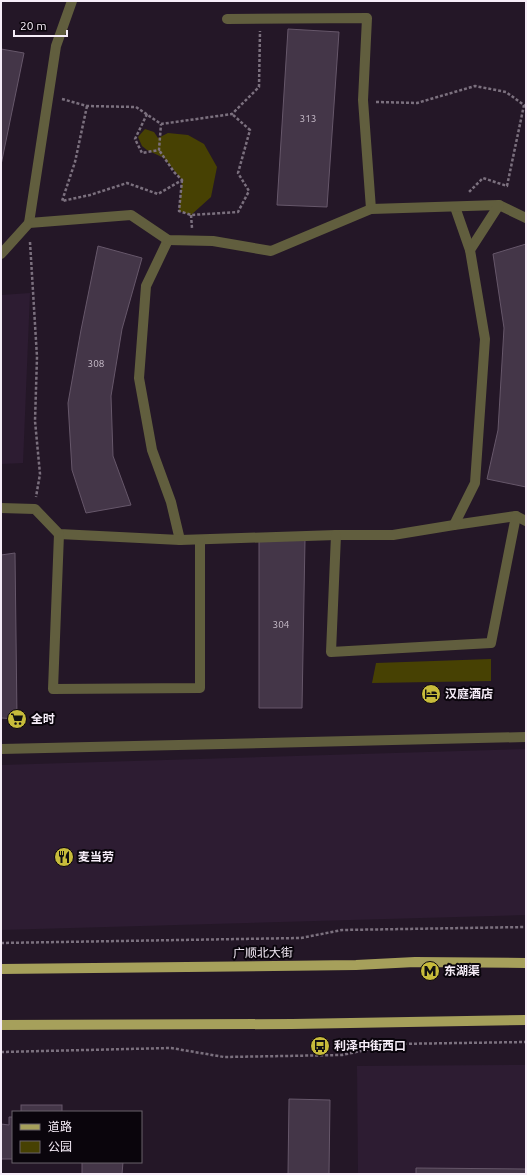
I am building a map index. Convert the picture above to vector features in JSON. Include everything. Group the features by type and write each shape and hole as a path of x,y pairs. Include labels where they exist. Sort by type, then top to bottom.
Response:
{"main road":[{"name":"广顺北大街","path":"1,969 356,965 415,962 526,963"},
{"path":"1,1025 292,1024 526,1020"}],"street":[{"path":"1,254 29,223 56,46 72,1"},
{"path":"227,19 367,18 363,100 370,209"},
{"path":"29,223 130,215 168,240 213,241 271,250 370,209 499,205 526,218"},
{"path":"470,250 499,205"},
{"path":"454,525 475,482 485,339 470,250 455,207"},
{"path":"168,240 146,286 139,378 152,450 171,502 180,540"},
{"path":"1,508 35,509 59,534 180,540 336,535 393,535 516,516 526,521"},
{"path":"336,535 331,652 491,643 516,516"},
{"path":"59,534 53,689 200,688 200,540"},
{"path":"1,749 526,737"}],"path":[{"path":"59,99 87,106 136,107 161,124 232,114 258,87 260,19"},
{"path":"363,100 379,103 417,103 475,86 506,92 524,105 507,186 483,178 455,207"},
{"path":"87,106 75,162 62,201 90,195 127,183 158,194 182,180"},
{"path":"147,114 135,139 142,153 159,150"},
{"path":"182,180 179,211 191,215 238,212 249,191 238,173 250,130 232,114"},
{"path":"161,124 159,150 174,172 182,180"},
{"path":"29,223 37,357 35,422 40,474 35,509"},
{"path":"1,943 302,938 342,930 526,927"},
{"path":"1,1052 171,1048 224,1057 342,1054 394,1044 526,1042"}],"shaded area":[{"path":"30,293 23,463 1,464 1,295"},
{"path":"526,749 526,915 1,930 1,765"},
{"path":"526,1065 526,1174 358,1174 357,1066"}],"green space":[{"path":"145,129 154,132 158,138 168,133 188,135 204,144 217,167 211,197 191,215 179,211 182,180 164,158 142,146 138,137"},
{"path":"491,659 491,681 372,683 376,663"}],"building":[{"path":"288,29 339,32 327,207 277,205"},
{"path":"1,49 24,53 1,165"},
{"path":"526,244 526,487 487,479 498,430 504,328 493,254"},
{"path":"98,246 142,258 122,329 111,396 113,456 131,505 86,513 72,470 68,403"},
{"path":"305,539 302,708 259,708 259,540"},
{"path":"15,553 17,719 1,718 1,555"},
{"path":"289,1099 330,1100 329,1174 288,1174"},
{"path":"21,1105 62,1105 62,1111 21,1111"},
{"path":"9,1117 12,1117 12,1159 1,1159 1,1124 9,1125"},
{"path":"82,1163 123,1163 122,1174 82,1174"},
{"path":"416,1168 526,1169 526,1174 416,1174"}],"place":[{"name":"汉庭酒店","path":"431,694"},
{"name":"全时","path":"17,719"},
{"name":"麦当劳","path":"64,857"},
{"name":"东湖渠","path":"430,971"},
{"name":"利泽中街西口","path":"320,1046"}]}
